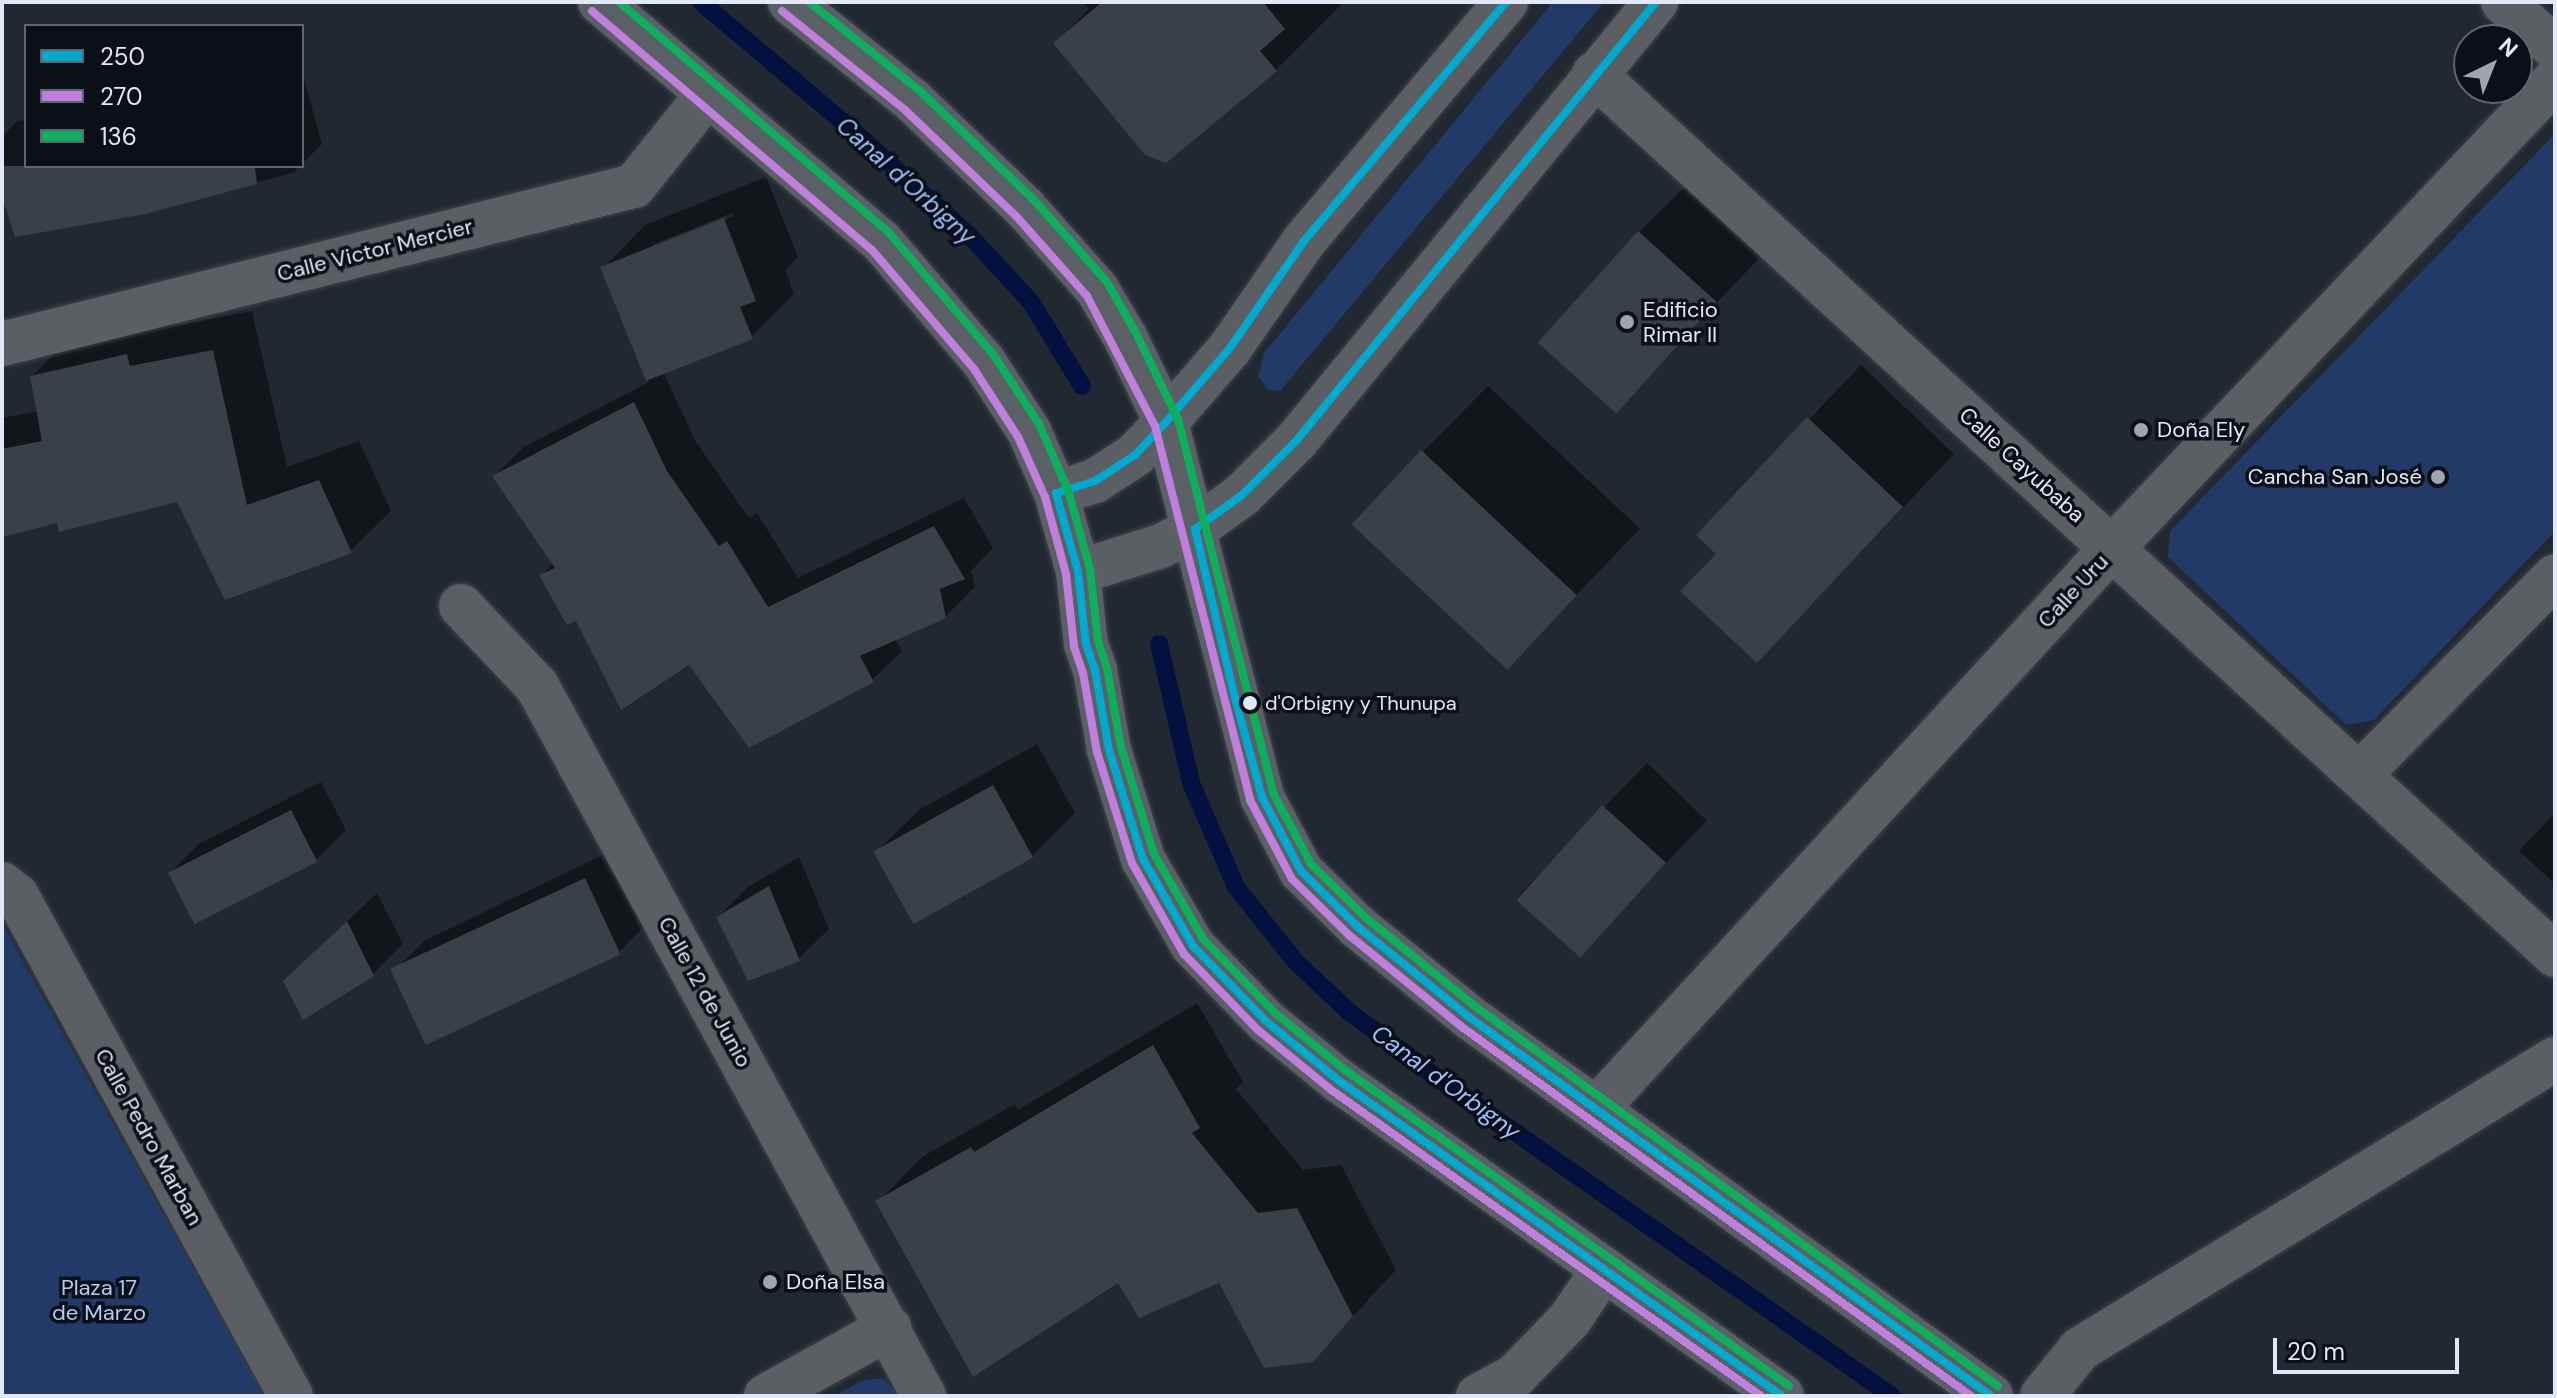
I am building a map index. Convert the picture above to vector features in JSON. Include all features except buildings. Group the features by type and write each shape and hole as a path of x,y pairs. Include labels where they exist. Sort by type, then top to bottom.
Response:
{"main road":[{"path":"600,2 881,241 984,362 1029,431 1056,493 1078,572 1086,644 1095,670 1113,764 1143,859 1193,946 1267,1022 1338,1080 1782,1396"},
{"path":"790,2 912,100 1025,208 1097,289 1136,355 1166,422 1262,797 1301,871 1358,927 1469,1017 1991,1396"}],"street":[{"path":"1056,493 1095,481 1135,455 1166,422 1230,348 1304,241 1506,2"},
{"path":"1078,572 1161,546 1195,529 1242,495 1296,441 1656,2"},
{"path":"2503,2 2555,48"},
{"name":"Calle Cayubaba","path":"1594,74 2555,955"},
{"name":"Calle Uru","path":"1597,1108 2112,548 2555,80"},
{"name":"Calle Victor Mercier","path":"2,344 634,186 708,94"},
{"path":"2359,775 2555,576"},
{"name":"Calle 12 de Junio","path":"461,606 537,686 924,1396"},
{"name":"Calle Pedro Marban","path":"2,884 17,896 291,1396"},
{"path":"2042,1396 2080,1349 2555,1059"},
{"path":"1478,1396 1515,1376 1570,1319 1603,1270"},
{"path":"766,1396 889,1328"}],"green space":[{"path":"1553,2 1604,2 1280,391 1268,390 1258,376 1264,353"},
{"path":"2555,134 2555,531 2374,720 2346,725 2168,557 2170,531"},
{"name":"Plaza 17 de Marzo","path":"2,925 4,927 264,1396 2,1396"},
{"path":"882,1378 901,1396 834,1396 861,1381"}],"waterway":[{"name":"Canal d'Orbigny","path":"701,2 842,121 970,236 1031,302 1082,386"},
{"name":"Canal d'Orbigny","path":"1159,644 1191,783 1236,887 1295,961 1348,1011 1439,1079 1892,1396"}],"transit line":[{"name":"136","path":"619,2 889,233 993,354 1039,424 1068,490 1090,569 1098,641 1107,668 1121,747 1154,854 1203,939 1275,1013 1345,1070 1789,1386"},
{"name":"136","path":"809,2 920,91 1033,199 1107,282 1178,419 1273,793 1311,864 1366,918 1476,1007 1998,1386"},
{"name":"250","path":"1506,2 1304,241 1230,348 1166,422 1135,455 1095,481 1056,493 1078,572 1086,644 1095,670 1109,750 1143,859 1193,946 1267,1022 1338,1080 1782,1396"},
{"name":"250","path":"1656,2 1296,441 1242,495 1195,529 1235,698 1262,797 1301,871 1358,927 1469,1017 1991,1396"},
{"name":"270","path":"592,11 872,250 974,369 1018,437 1045,497 1066,574 1074,647 1083,673 1097,752 1132,863 1184,954 1258,1030 1330,1089 1761,1396"},
{"name":"270","path":"782,11 904,109 1016,216 1087,296 1155,426 1250,800 1292,879 1350,936 1462,1027 1971,1396"}],"place":[{"name":"Edificio Rimar II","path":"1627,322"},
{"name":"Doña Ely","path":"2141,430"},
{"name":"Cancha San José","path":"2438,477"},
{"name":"d'Orbigny y Thunupa","path":"1250,703"},
{"name":"Doña Elsa","path":"770,1282"}]}
